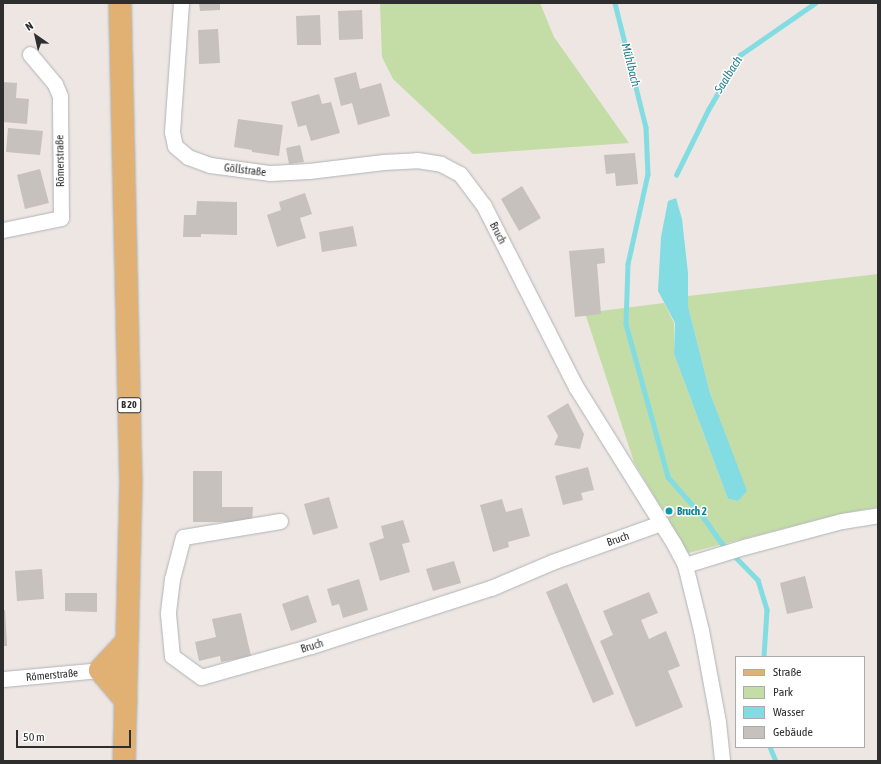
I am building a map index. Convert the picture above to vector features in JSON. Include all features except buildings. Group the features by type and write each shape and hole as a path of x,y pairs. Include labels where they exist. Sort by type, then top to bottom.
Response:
{"main road":[{"name":"B 20","path":"120,3 131,480 124,761"},
{"path":"126,701 100,670 127,641"}],"street":[{"name":"Göllstraße","path":"181,3 172,132 175,146 188,157 210,165 270,173 309,171 383,162 417,160 441,164 460,174"},
{"name":"Römerstraße","path":"3,230 61,218 60,96 55,84 30,54"},
{"name":"Bruch","path":"460,174 484,206 576,387 661,523 685,565 701,630 718,722 722,761"},
{"path":"685,565 744,547 842,522 878,515"},
{"name":"Bruch","path":"280,521 183,536 172,578 168,614 172,656 201,677 311,646 491,588 552,562 661,523"},
{"name":"Römerstraße","path":"3,679 100,670"}],"green space":[{"path":"380,3 540,3 554,37 629,143 473,154 393,79 382,57"},
{"path":"878,274 878,507 840,514 688,553 634,462 585,313 664,303 674,323 674,354 728,499 738,501 746,491 710,393 688,306 688,296"}],"water":[{"path":"676,198 682,219 688,273 688,306 710,393 747,491 738,501 728,499 674,354 675,323 658,291 661,237 668,201"}],"waterway":[{"name":"Mühlbach","path":"615,3 646,127 648,174 628,264 626,324 668,477 704,518 721,542 758,580 767,610 764,656"},
{"name":"Saalbach","path":"676,175 708,110 740,55 815,3"},
{"path":"770,748 776,761"}],"place":[{"name":"Bruch 2","path":"669,511"}]}
